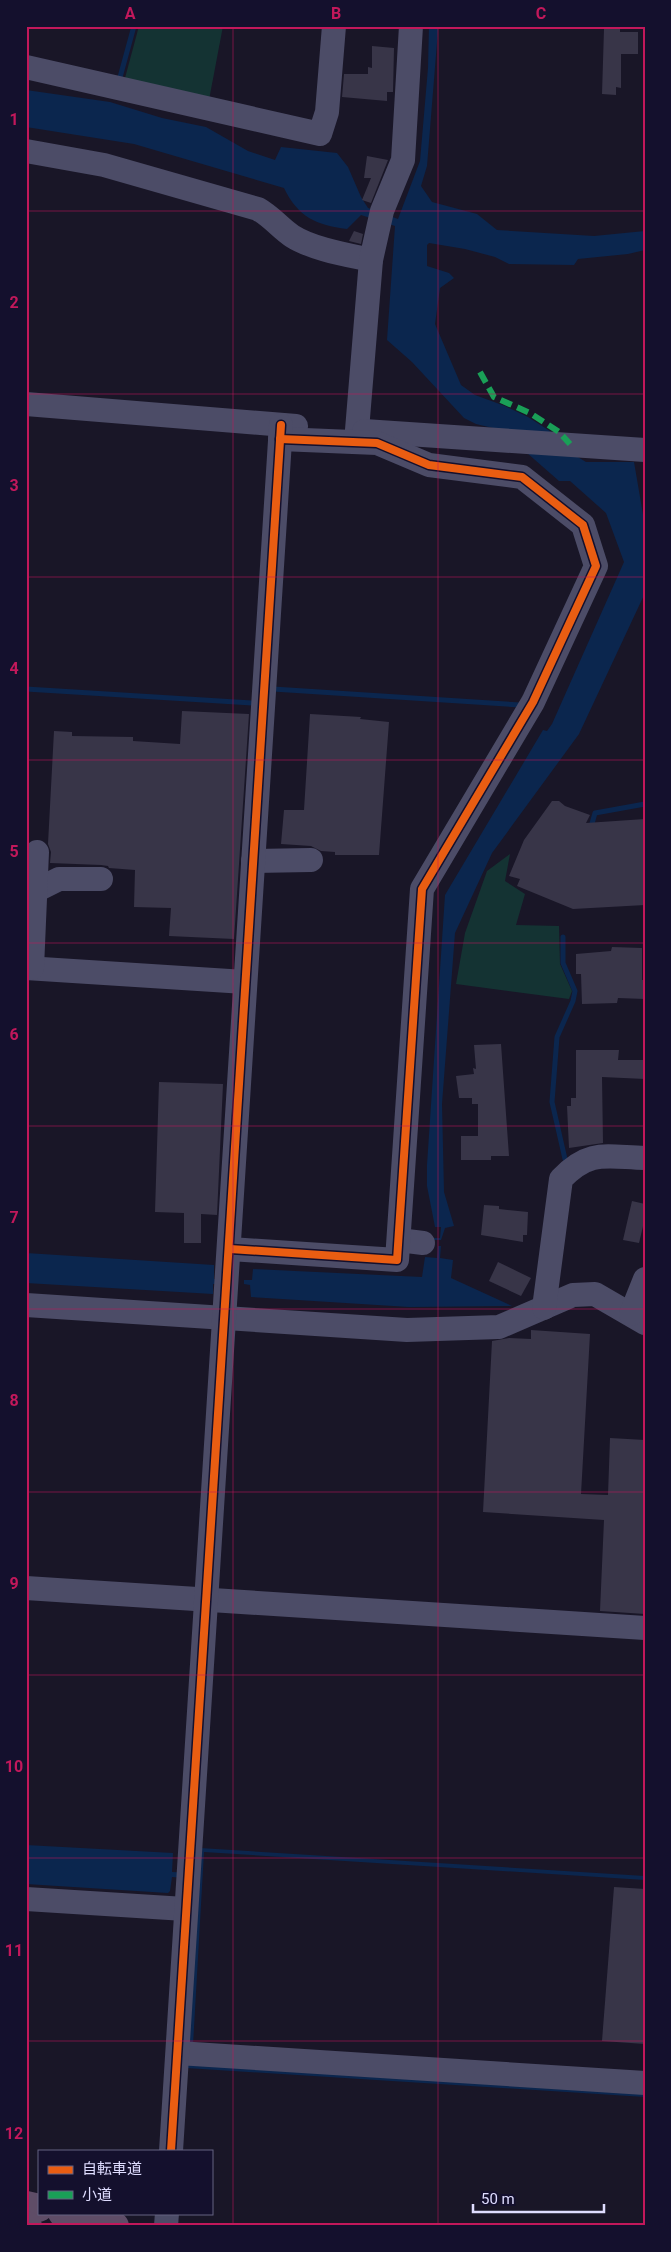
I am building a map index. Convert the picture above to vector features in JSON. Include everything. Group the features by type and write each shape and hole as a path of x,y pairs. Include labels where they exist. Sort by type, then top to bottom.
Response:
{"highway":[{"path":"66,2214 115,2226"}],"street":[{"path":"26,67 320,134 327,112 334,26"},
{"path":"357,430 371,260 382,211 403,160 411,26"},
{"path":"26,152 104,165 258,210 273,218 293,236 323,248 371,260"},
{"path":"26,404 377,443 429,465 522,477 583,525 596,566 533,702 422,889 397,1260 230,1249"},
{"path":"280,432 357,430 645,450"},
{"path":"171,2150 185,1909 230,1249 280,432"},
{"path":"37,852 29,968 245,982"},
{"path":"253,861 311,860"},
{"path":"35,891 59,879 101,879"},
{"path":"544,1308 561,1179 575,1164 593,1157 645,1158"},
{"path":"398,1240 423,1243"},
{"path":"26,1305 407,1330 499,1327 573,1295 595,1294 638,1318 645,1279"},
{"path":"26,1588 645,1628"},
{"path":"26,1899 185,1909"},
{"path":"178,2053 645,2083"}],"green space":[{"path":"139,26 223,26 209,100 125,78"},
{"path":"510,854 505,881 525,894 516,925 559,926 560,964 572,991 569,999 456,984 465,933 487,871"}],"water":[{"path":"429,26 438,26 438,30 427,166 421,186 432,202 477,214 497,230 594,236 645,231 645,250 628,254 578,259 574,265 509,264 495,257 465,249 429,243 427,245 427,266 449,273 454,278 440,288 435,324 461,385 475,395 528,417 553,433 568,451 586,462 634,462 645,526 645,593 579,734 492,853 455,933 442,1104 444,1192 454,1226 445,1228 441,1240 433,1240 433,1238 440,1238 441,1227 435,1227 427,1186 427,1165 445,895 543,730 547,731 552,724 624,562 606,513 570,481 559,481 501,430 476,424 464,418 412,362 387,340 395,226 361,215 347,229 326,225 302,213 289,198 284,188 134,144 26,127 26,90 110,102 162,118 206,127 248,151 275,160 281,147 337,153 348,167 368,208 398,219 420,161 428,68"},
{"path":"438,1246 441,1246 440,1258 453,1260 451,1278 512,1306 409,1307 251,1297 250,1285 244,1284 244,1280 252,1280 253,1269 422,1277 425,1257 437,1258"},
{"path":"26,1253 214,1265 214,1279 218,1279 218,1284 213,1284 213,1294 26,1283"},
{"path":"26,1845 173,1853 172,1872 198,1873 200,1848 645,1876 645,1880 204,1852 193,2045 188,2043 196,1879 172,1877 168,1893 26,1884"},
{"path":"187,2061 645,2092 645,2097 186,2068"}],"building":[{"path":"604,29 620,29 620,32 638,32 638,54 621,54 621,88 616,87 616,95 602,94"},
{"path":"372,46 394,48 393,92 387,92 387,101 342,97 344,74 368,74 368,67 372,68"},
{"path":"367,156 388,160 371,203 362,200 371,178 364,178"},
{"path":"354,231 363,234 361,244 349,241"},
{"path":"182,711 249,714 234,939 169,936 171,908 134,907 135,870 109,868 108,866 101,865 50,863 51,852 48,844 54,731 72,732 72,736 133,737 133,741 180,744"},
{"path":"310,714 361,717 360,719 389,722 379,855 335,855 335,852 321,851 311,846 281,844 284,810 304,810"},
{"path":"552,801 559,801 565,806 590,815 586,823 645,819 645,905 573,909 517,886 520,879 509,876 524,840"},
{"path":"612,947 642,948 642,980 645,980 645,999 618,998 617,1003 582,1004 581,974 576,974 576,954 611,951"},
{"path":"501,1044 509,1156 491,1156 491,1160 461,1160 461,1136 478,1136 478,1104 472,1104 472,1098 459,1098 456,1076 474,1074 473,1068 476,1069 474,1045"},
{"path":"576,1050 619,1050 618,1060 645,1060 645,1079 602,1077 603,1143 569,1148 567,1106 571,1106 571,1098 576,1098"},
{"path":"159,1082 223,1084 217,1215 201,1214 201,1243 184,1243 184,1213 155,1212"},
{"path":"632,1201 645,1204 645,1218 639,1243 623,1240"},
{"path":"484,1205 499,1206 499,1209 528,1212 527,1235 523,1235 523,1242 481,1235"},
{"path":"498,1262 531,1278 521,1296 489,1281"},
{"path":"531,1330 590,1334 581,1494 608,1495 610,1438 645,1440 645,1614 600,1611 604,1520 483,1512 492,1341 509,1338 531,1339"},
{"path":"614,1887 645,1889 645,2044 602,2041"}],"waterway":[{"path":"119,81 134,26"},
{"path":"26,689 252,703"},
{"path":"273,689 520,705"},
{"path":"591,827 595,813 645,804"},
{"path":"563,937 563,963 575,991 573,1001 557,1037 552,1102 565,1159"}],"marked path":[{"path":"480,372 494,397 530,413 559,432 570,444"}],"cycle path":[{"path":"171,2150 281,425"},
{"path":"230,1249 397,1260 422,889 533,702 596,566 583,525 522,477 429,465 377,443 280,439"}]}
